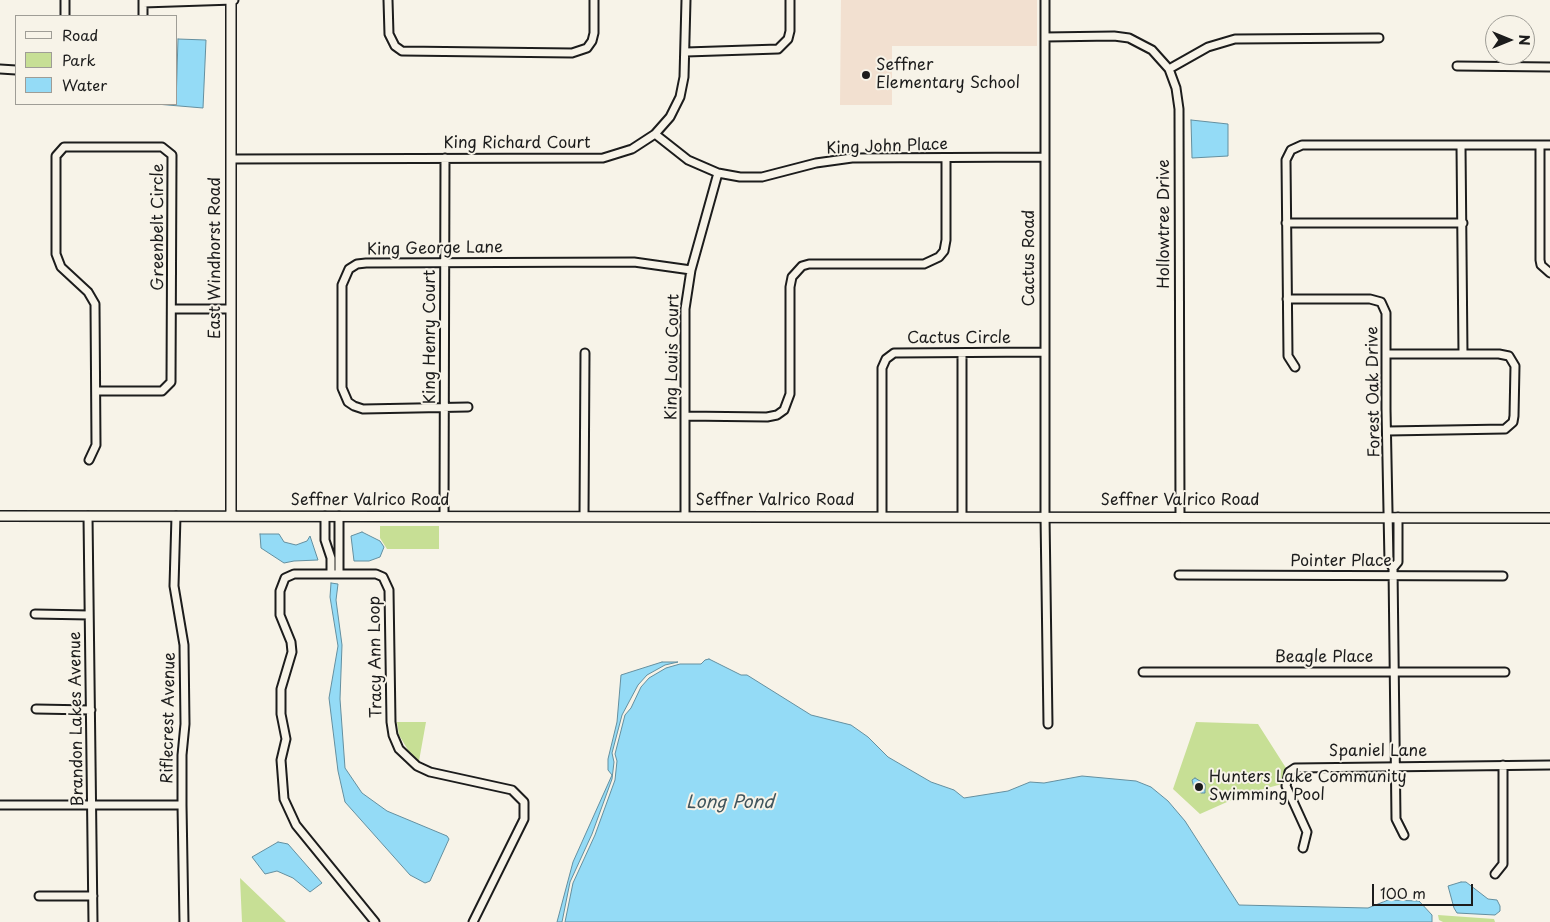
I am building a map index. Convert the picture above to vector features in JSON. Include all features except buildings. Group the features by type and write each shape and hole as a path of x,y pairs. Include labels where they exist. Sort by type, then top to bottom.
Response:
{"street":[{"path":"65,15 66,0"},
{"path":"143,15 143,2 232,0"},
{"name":"East Windhorst Road","path":"231,516 232,0"},
{"path":"388,0 389,34 395,46 402,51 572,53 587,48 592,42 594,33 594,0"},
{"name":"King Richard Court","path":"231,159 603,158 632,149 655,134 670,117 680,97 686,52 686,0"},
{"path":"686,52 778,49 788,39 790,31 790,0"},
{"name":"Cactus Road","path":"1045,0 1044,352 1048,724"},
{"name":"Hollowtree Drive","path":"1045,37 1114,36 1129,38 1152,50 1169,69 1176,88 1179,109 1180,516"},
{"path":"1169,69 1208,47 1235,39 1379,38"},
{"path":"1457,66 1550,66"},
{"path":"0,69 15,70"},
{"name":"King John Place","path":"655,134 688,160 718,173 740,177 762,177 816,162 852,158 1044,157"},
{"path":"1295,367 1288,356 1286,160 1291,150 1302,145 1550,145"},
{"path":"1540,145 1540,260 1541,265 1550,273"},
{"path":"1461,146 1463,354"},
{"name":"Greenbelt Circle","path":"89,460 96,445 95,304 88,292 62,267 56,254 56,156 64,147 162,147 172,155 173,309 171,382 162,391 96,391"},
{"name":"King Henry Court","path":"444,516 445,158"},
{"path":"685,416 767,417 777,415 784,410 790,394 790,287 792,277 802,266 809,264 924,264 939,257 944,251 946,240 946,158"},
{"name":"King Louis Court","path":"685,516 685,310 691,270 718,173"},
{"path":"1286,222 1463,223"},
{"name":"King George Lane","path":"468,407 364,409 348,402 342,388 342,285 344,274 357,264 445,262 634,262 691,270"},
{"name":"Forest Oak Drive","path":"1287,299 1370,299 1381,302 1386,313 1388,431 1398,562 1393,568 1396,819 1404,835"},
{"path":"173,309 230,309"},
{"name":"Cactus Circle","path":"882,517 883,363 894,353 1044,352"},
{"path":"584,516 585,353"},
{"path":"962,353 962,517"},
{"path":"1386,354 1504,354 1513,360 1515,366 1514,416 1510,426 1499,430 1388,431"},
{"name":"Seffner Valrico Road","path":"0,516 1180,516 1550,518"},
{"name":"Brandon Lakes Avenue","path":"88,516 92,922"},
{"name":"Riflecrest Avenue","path":"176,516 174,586 184,646 185,724 182,755 184,922"},
{"path":"325,516 326,543 335,574"},
{"path":"335,574 339,543 339,516"},
{"path":"326,543 339,543"},
{"name":"Tracy Ann Loop","path":"374,922 296,825 284,799 281,760 286,739 281,714 281,689 292,652 291,642 280,615 281,584 285,578 294,574 376,574 386,581 389,590 391,722 393,735 399,749 417,766 430,772 512,790 524,802 524,818 473,922"},
{"name":"Pointer Place","path":"1179,575 1503,576"},
{"path":"35,614 89,616"},
{"name":"Beagle Place","path":"1143,672 1505,672"},
{"path":"36,709 91,710"},
{"path":"1495,874 1503,864 1503,765"},
{"name":"Spaniel Lane","path":"1303,848 1307,832 1286,786 1290,772 1302,766 1550,765"},
{"path":"0,804 182,805"},
{"path":"39,896 93,896"}],"shaded area":[{"name":"Seffner Elementary School","path":"841,0 1037,0 1037,46 892,46 892,105 840,105"}],"green space":[{"path":"380,526 439,526 439,549 387,549 380,538"},
{"path":"397,722 426,722 419,761 408,750 399,735"},
{"path":"1196,722 1258,724 1286,768 1282,784 1245,794 1200,814 1173,789"},
{"path":"240,878 286,922 242,922"},
{"path":"1438,915 1494,919 1495,922 1443,922 1439,920"}],"water":[{"path":"178,39 206,40 203,108 168,105 178,105"},
{"path":"1191,120 1228,124 1228,156 1192,158"},
{"path":"362,532 380,541 384,547 380,557 369,561 354,561 351,536"},
{"path":"260,534 279,534 284,542 296,545 307,541 310,536 318,560 284,563 261,548"},
{"path":"331,583 338,584 336,600 342,645 340,699 345,768 362,793 387,811 447,836 449,839 430,881 425,883 410,875 345,802 338,771 329,698 338,646 330,597"},
{"name":"Long Pond","path":"709,659 741,675 747,675 811,715 851,725 868,737 888,757 931,782 954,790 964,798 1008,791 1030,782 1044,783 1082,776 1136,781 1151,787 1168,801 1185,821 1239,905 1368,908 1388,900 1419,901 1432,915 1432,922 565,922 573,883 595,835 615,780 617,761 615,754 625,715 631,708 641,687 649,678 666,668 680,664 701,664"},
{"path":"662,662 678,662 665,665 647,675 638,685 622,715 612,753 614,762 612,779 592,834 570,882 562,922 557,922 573,862 612,775 608,770 608,759 617,722 621,675"},
{"name":"Hunters Lake Community Swimming Pool","path":"1195,778 1205,784 1205,793 1201,793 1194,788 1192,780"},
{"path":"278,842 288,844 322,883 310,892 293,878 277,871 265,874 252,857"},
{"path":"1466,882 1488,899 1497,900 1500,911 1495,915 1457,913 1448,886"}],"place":[{"name":"Seffner Elementary School","path":"866,75"},
{"name":"Hunters Lake Community Swimming Pool","path":"1199,787"}]}
